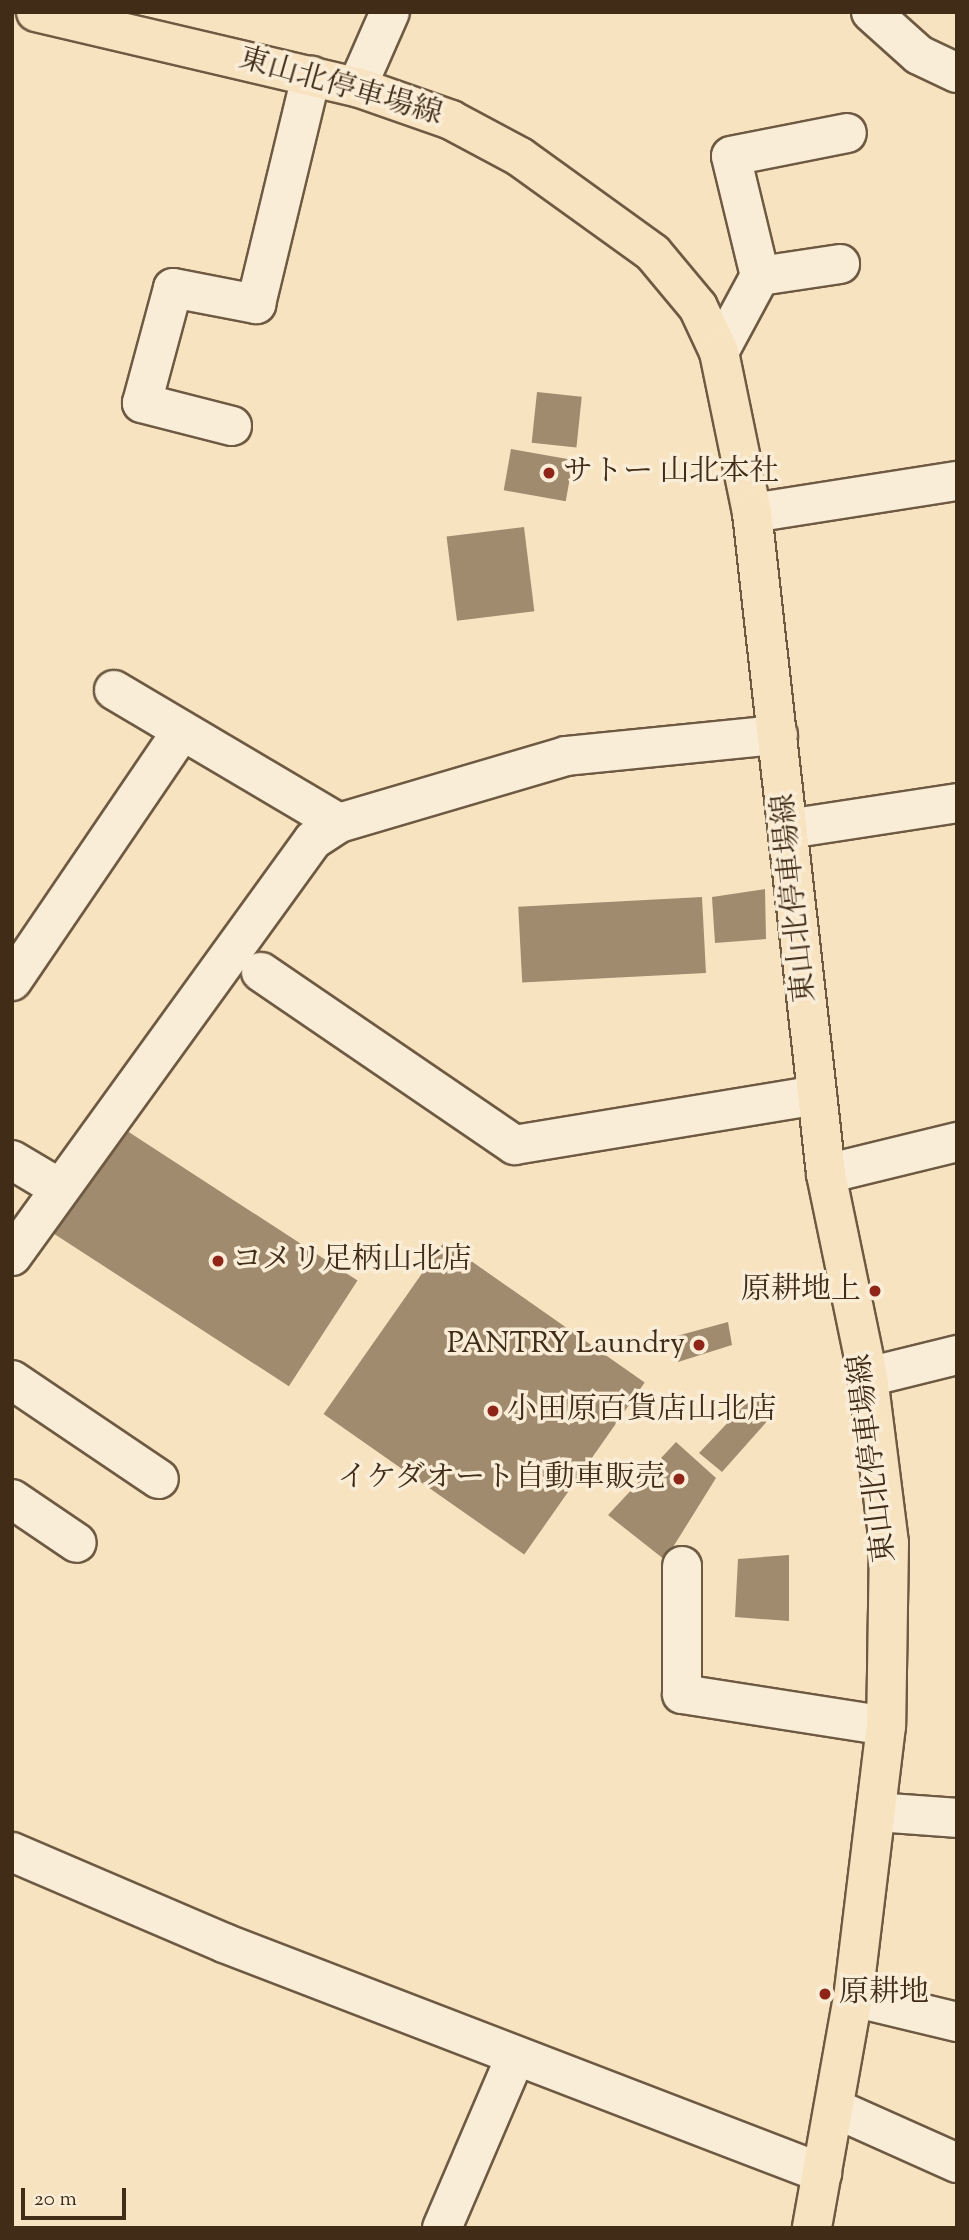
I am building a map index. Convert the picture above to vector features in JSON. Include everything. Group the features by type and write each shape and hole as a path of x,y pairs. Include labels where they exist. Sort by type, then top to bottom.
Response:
{"main road":[{"name":"東山北停車場線","path":"36,12 357,86 451,120 520,157 653,253 698,307 719,352 752,513 826,1174 868,1377 889,1543 886,1726 853,1997 812,2228"}],"street":[{"path":"357,86 390,12"},
{"path":"871,12 919,55 957,73"},
{"path":"232,426 142,403 173,288 256,304 311,76"},
{"path":"719,352 761,276 731,156 847,133"},
{"path":"761,276 840,264"},
{"path":"752,513 957,481"},
{"path":"114,690 339,822"},
{"path":"12,981 182,731"},
{"path":"12,1256 313,840 339,822 566,756 778,735"},
{"path":"789,829 957,803"},
{"path":"261,972 515,1144 817,1095"},
{"path":"826,1174 957,1142"},
{"path":"12,1160 59,1188"},
{"path":"868,1377 957,1355"},
{"path":"12,1380 159,1479"},
{"path":"12,1499 77,1543"},
{"path":"682,1566 682,1694 886,1726"},
{"path":"876,1812 957,1818"},
{"path":"12,1852 515,2058 822,2173"},
{"path":"853,1997 957,2022"},
{"path":"442,2228 515,2058"},
{"path":"834,2108 957,2163"}],"building":[{"path":"537,392 582,397 576,447 532,443"},
{"path":"511,449 573,460 566,501 504,490"},
{"path":"524,527 534,611 457,621 447,537"},
{"path":"765,889 766,939 715,943 712,897"},
{"path":"702,897 706,973 522,983 518,907"},
{"path":"121,1127 358,1281 289,1386 52,1233"},
{"path":"444,1242 645,1383 524,1555 324,1414"},
{"path":"728,1322 732,1345 678,1362 673,1337"},
{"path":"754,1395 777,1410 722,1472 699,1453"},
{"path":"676,1442 716,1478 665,1560 608,1515"},
{"path":"789,1555 789,1621 735,1617 738,1559"}],"place":[{"name":"サトー 山北本社","path":"549,473"},
{"name":"コメリ足柄山北店","path":"218,1261"},
{"name":"原耕地上","path":"875,1291"},
{"name":"PANTRY Laundry","path":"699,1345"},
{"name":"小田原百貨店山北店","path":"493,1411"},
{"name":"イケダオート自動車販売","path":"679,1479"},
{"name":"原耕地","path":"825,1994"}]}
